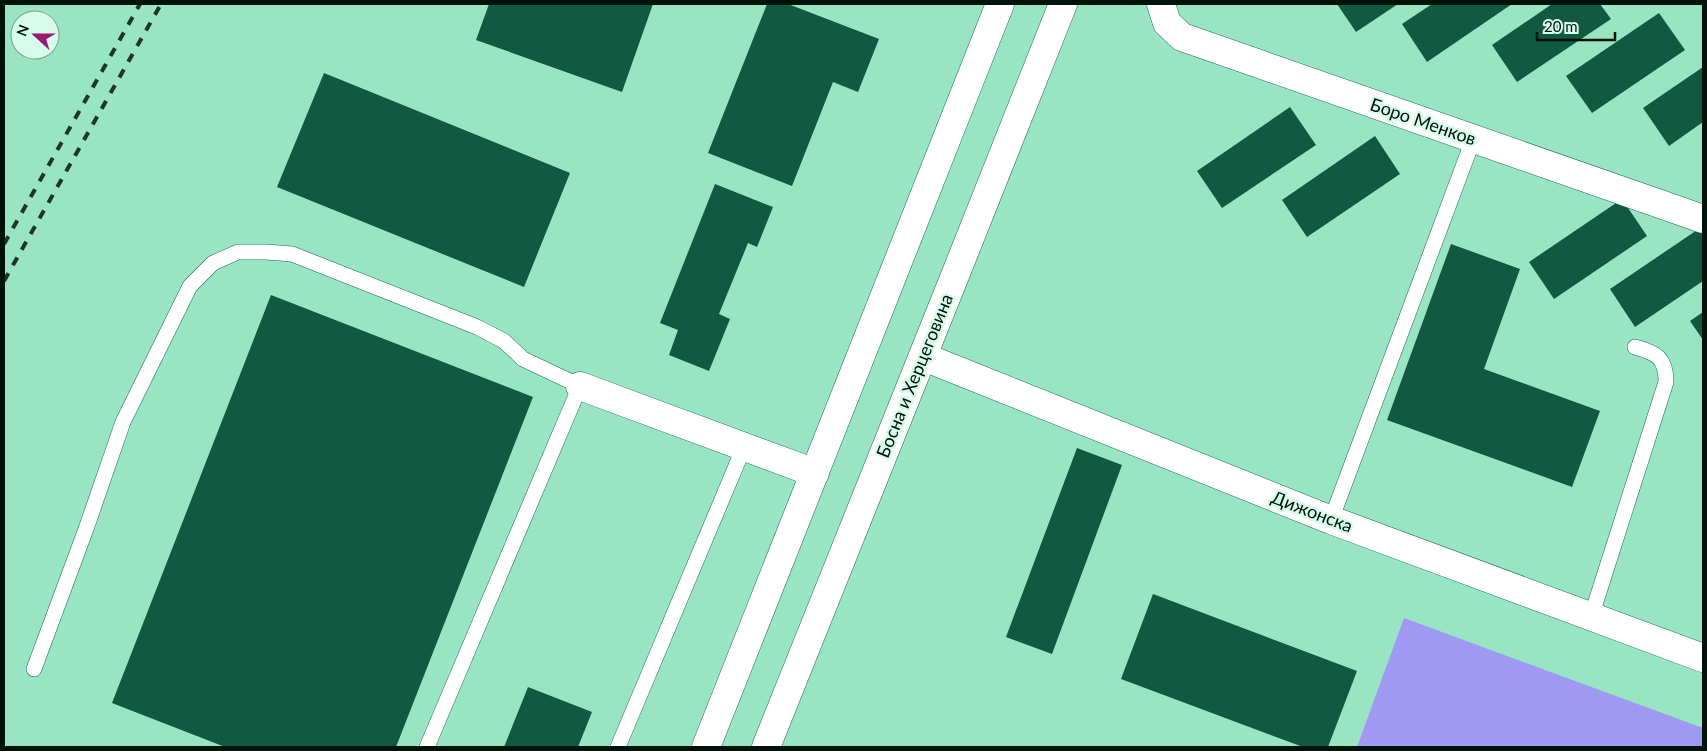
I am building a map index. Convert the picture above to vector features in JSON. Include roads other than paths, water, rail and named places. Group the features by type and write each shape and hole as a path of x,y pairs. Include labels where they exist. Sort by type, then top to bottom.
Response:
{"street":[{"path":"706,747 1000,4"},
{"name":"Босна и Херцеговина","path":"766,747 889,437 924,357 1063,4"},
{"name":"Боро Менков","path":"1162,4 1167,23 1182,36 1703,219"},
{"name":"Дижонска","path":"924,357 1331,520 1703,658"},
{"path":"580,386 815,473"}],"lane":[{"path":"1331,520 1474,140"},
{"path":"34,669 123,422 190,286 214,263 238,252 292,254 477,328 504,341 523,359 580,386 427,747"},
{"path":"1591,617 1666,382 1666,370 1660,358 1651,352 1635,347"},
{"path":"618,747 744,447"}],"railway":[{"path":"4,244 140,4"},
{"path":"4,281 161,4"}]}
